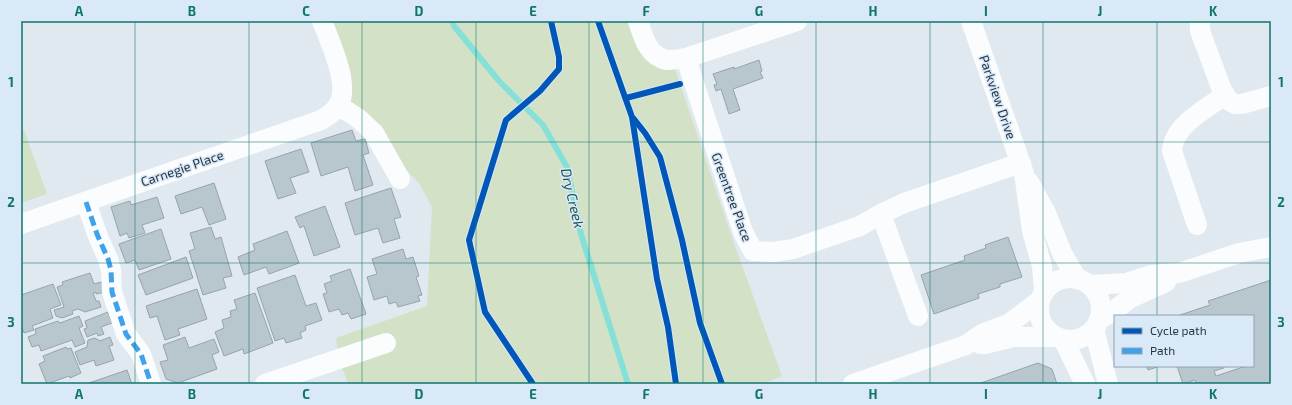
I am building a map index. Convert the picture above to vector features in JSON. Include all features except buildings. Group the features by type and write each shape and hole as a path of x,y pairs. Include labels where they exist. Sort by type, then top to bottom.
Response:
{"street":[{"path":"322,21 342,77 343,91 338,105 359,119 374,133 400,180"},
{"path":"638,21 646,43 656,56 667,60 686,58 797,21"},
{"name":"Parkview Drive","path":"971,21 1022,168 1046,212 1062,254 1084,282"},
{"path":"1200,21 1200,31 1228,100 1235,104 1247,103 1271,96"},
{"name":"Greentree Place","path":"686,58 743,232 752,251 773,252 793,249 860,226 881,214 904,204 1022,168"},
{"path":"1197,224 1172,151 1172,143 1180,129 1188,121 1225,95"},
{"name":"Carnegie Place","path":"21,224 321,120 332,113 338,105"},
{"name":"Parkview Drive","path":"1022,168 1032,231 1042,266 1042,296"},
{"path":"86,202 97,234 108,259 111,270 112,292 126,334 141,354 151,384"},
{"path":"881,214 918,316"},
{"path":"1239,253 1271,237"},
{"path":"1084,384 1059,339 1047,332 1040,320 1038,307 1042,296 1050,284 1066,278 1084,282 1126,283 1151,275 1179,273 1239,253 1271,246"},
{"path":"1097,324 1129,299 1162,285 1179,273"},
{"path":"966,344 986,344 1014,337 1072,341 1081,339 1090,333 1097,324 1101,315 1101,306 1095,290 1084,282"},
{"path":"853,384 966,344 982,334 1010,323 1042,296"},
{"path":"1097,324 1108,384"},
{"path":"265,384 386,343"}],"green space":[{"path":"325,21 638,21 675,69 735,246 782,376 762,384 348,384 339,359 336,338 427,306 432,207 419,183 340,102"},
{"path":"24,130 47,194 21,203 21,131"}],"waterway":[{"name":"Dry Creek","path":"452,21 454,26 499,81 543,125 567,167 581,234 628,384"}],"marked path":[{"path":"86,202 97,234 108,259 111,270 112,292 126,334 141,354 151,384"}],"cycle path":[{"path":"533,384 485,312 469,240 506,120 540,91 559,69 559,57 551,21"},
{"path":"598,21 632,117 657,279 668,327 676,384"},
{"path":"626,98 680,84"},
{"path":"634,119 660,157 682,240 700,323 722,384"}]}
